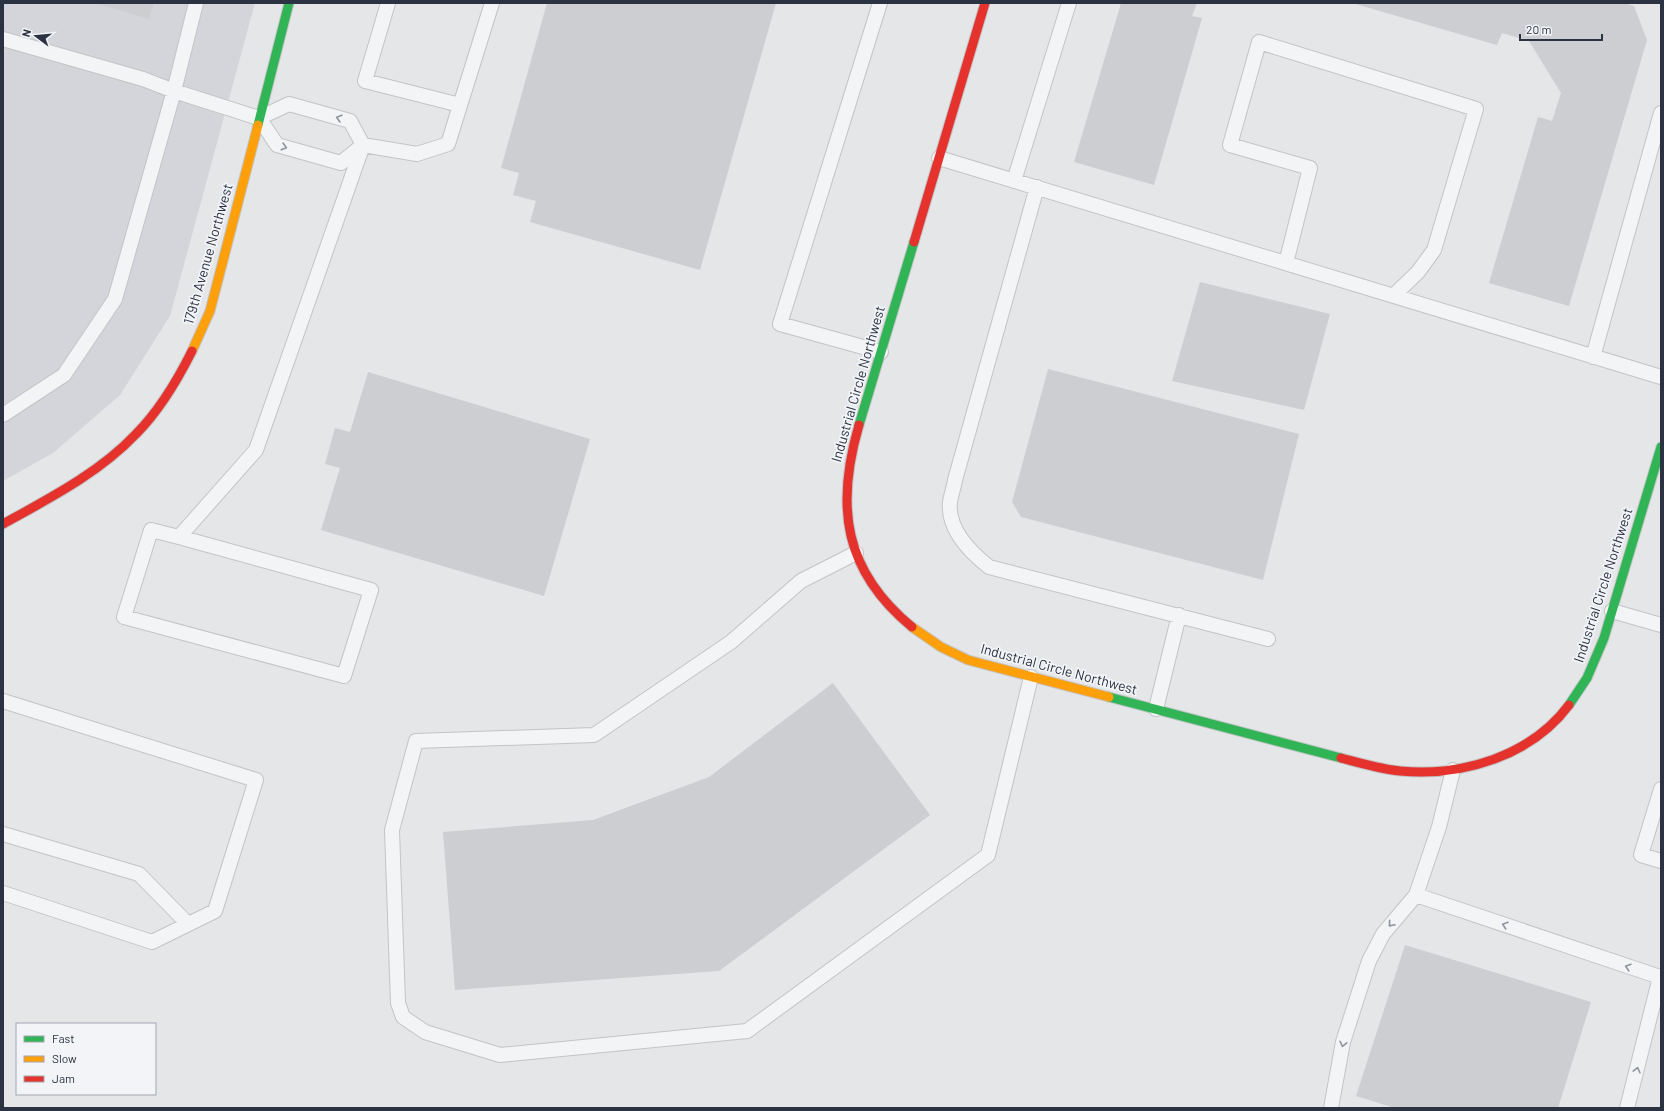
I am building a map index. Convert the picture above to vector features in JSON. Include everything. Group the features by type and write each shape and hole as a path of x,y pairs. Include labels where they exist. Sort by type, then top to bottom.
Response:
{"street":[{"name":"179th Avenue Northwest","path":"3,524 65,489 122,448 149,420 172,389 192,353 210,311 289,3"},
{"name":"Industrial Circle Northwest","path":"985,3 857,432 848,472 846,508 851,539 863,570 882,598 906,622 933,642 963,658 1390,771 1417,773 1472,768 1513,752 1552,725 1567,709 1591,672 1612,611 1661,447"}],"lane":[{"path":"3,415 64,375 115,298 174,91 196,3"},
{"path":"388,3 365,81 460,105"},
{"path":"3,39 143,79 174,91 259,118 277,145 341,163 363,145 417,154 448,144 492,3"},
{"path":"880,3 780,324 881,352"},
{"path":"1014,180 1068,3"},
{"path":"1286,263 1310,168 1230,145 1259,42 1476,109 1434,250 1418,272 1393,296"},
{"path":"180,537 256,450 363,145 350,121 289,104 259,118"},
{"path":"1593,357 1661,113"},
{"path":"939,158 1661,377"},
{"path":"1037,188 955,480 950,503 952,523 962,540 974,555 989,567 1268,639"},
{"path":"151,530 180,537 371,590 344,676 124,617 151,530"},
{"path":"856,552 801,581 731,642 594,735 416,740 392,830 398,1003 403,1017 425,1032 500,1055 747,1031 988,855 1031,677"},
{"path":"1612,611 1661,625"},
{"path":"1156,709 1179,615"},
{"path":"3,701 256,780 215,911 152,942 3,893"},
{"path":"1331,1108 1343,1042 1369,961 1383,934 1416,895 1439,827 1454,770"},
{"path":"1661,789 1641,855 1661,861"},
{"path":"3,834 139,874 188,924"},
{"path":"1416,895 1661,977 1627,1108"}],"shaded area":[{"path":"3,3 255,3 170,316 120,395 53,453 3,481"}],"building":[{"path":"95,3 154,3 149,19"},
{"path":"547,3 776,3 700,270 530,222 536,201 513,195 519,173 501,168"},
{"path":"1121,3 1197,3 1192,16 1202,18 1154,185 1074,162"},
{"path":"1352,3 1624,3 1634,6 1647,40 1569,306 1489,283 1538,117 1552,121 1561,93 1529,41 1502,33 1497,45"},
{"path":"1200,282 1330,314 1304,410 1172,381"},
{"path":"1048,369 1299,434 1263,580 1021,517 1012,502"},
{"path":"368,372 590,439 544,596 321,530 340,468 325,464 335,428 350,432"},
{"path":"833,683 930,815 719,971 455,990 443,832 593,820 709,777"},
{"path":"1405,945 1591,1002 1558,1108 1395,1108 1356,1096"}],"traffic: fast":[{"path":"258,125 289,3"},
{"path":"859,425 914,242"},
{"path":"1569,705 1587,678 1604,638 1661,447"},
{"path":"1109,697 1341,758"}],"traffic: slow":[{"path":"192,351 210,311 258,125"},
{"path":"912,627 941,647 968,660 1109,697"}],"traffic: jam":[{"path":"914,242 985,3"},
{"path":"3,524 73,484 90,473 122,448 153,415 174,384 192,351"},
{"path":"859,425 852,455 848,483 847,510 851,536 859,560 872,583 889,606 912,627"},
{"path":"1341,758 1400,771 1424,772 1471,766 1494,759 1515,750 1535,738 1553,723 1569,705"}]}
